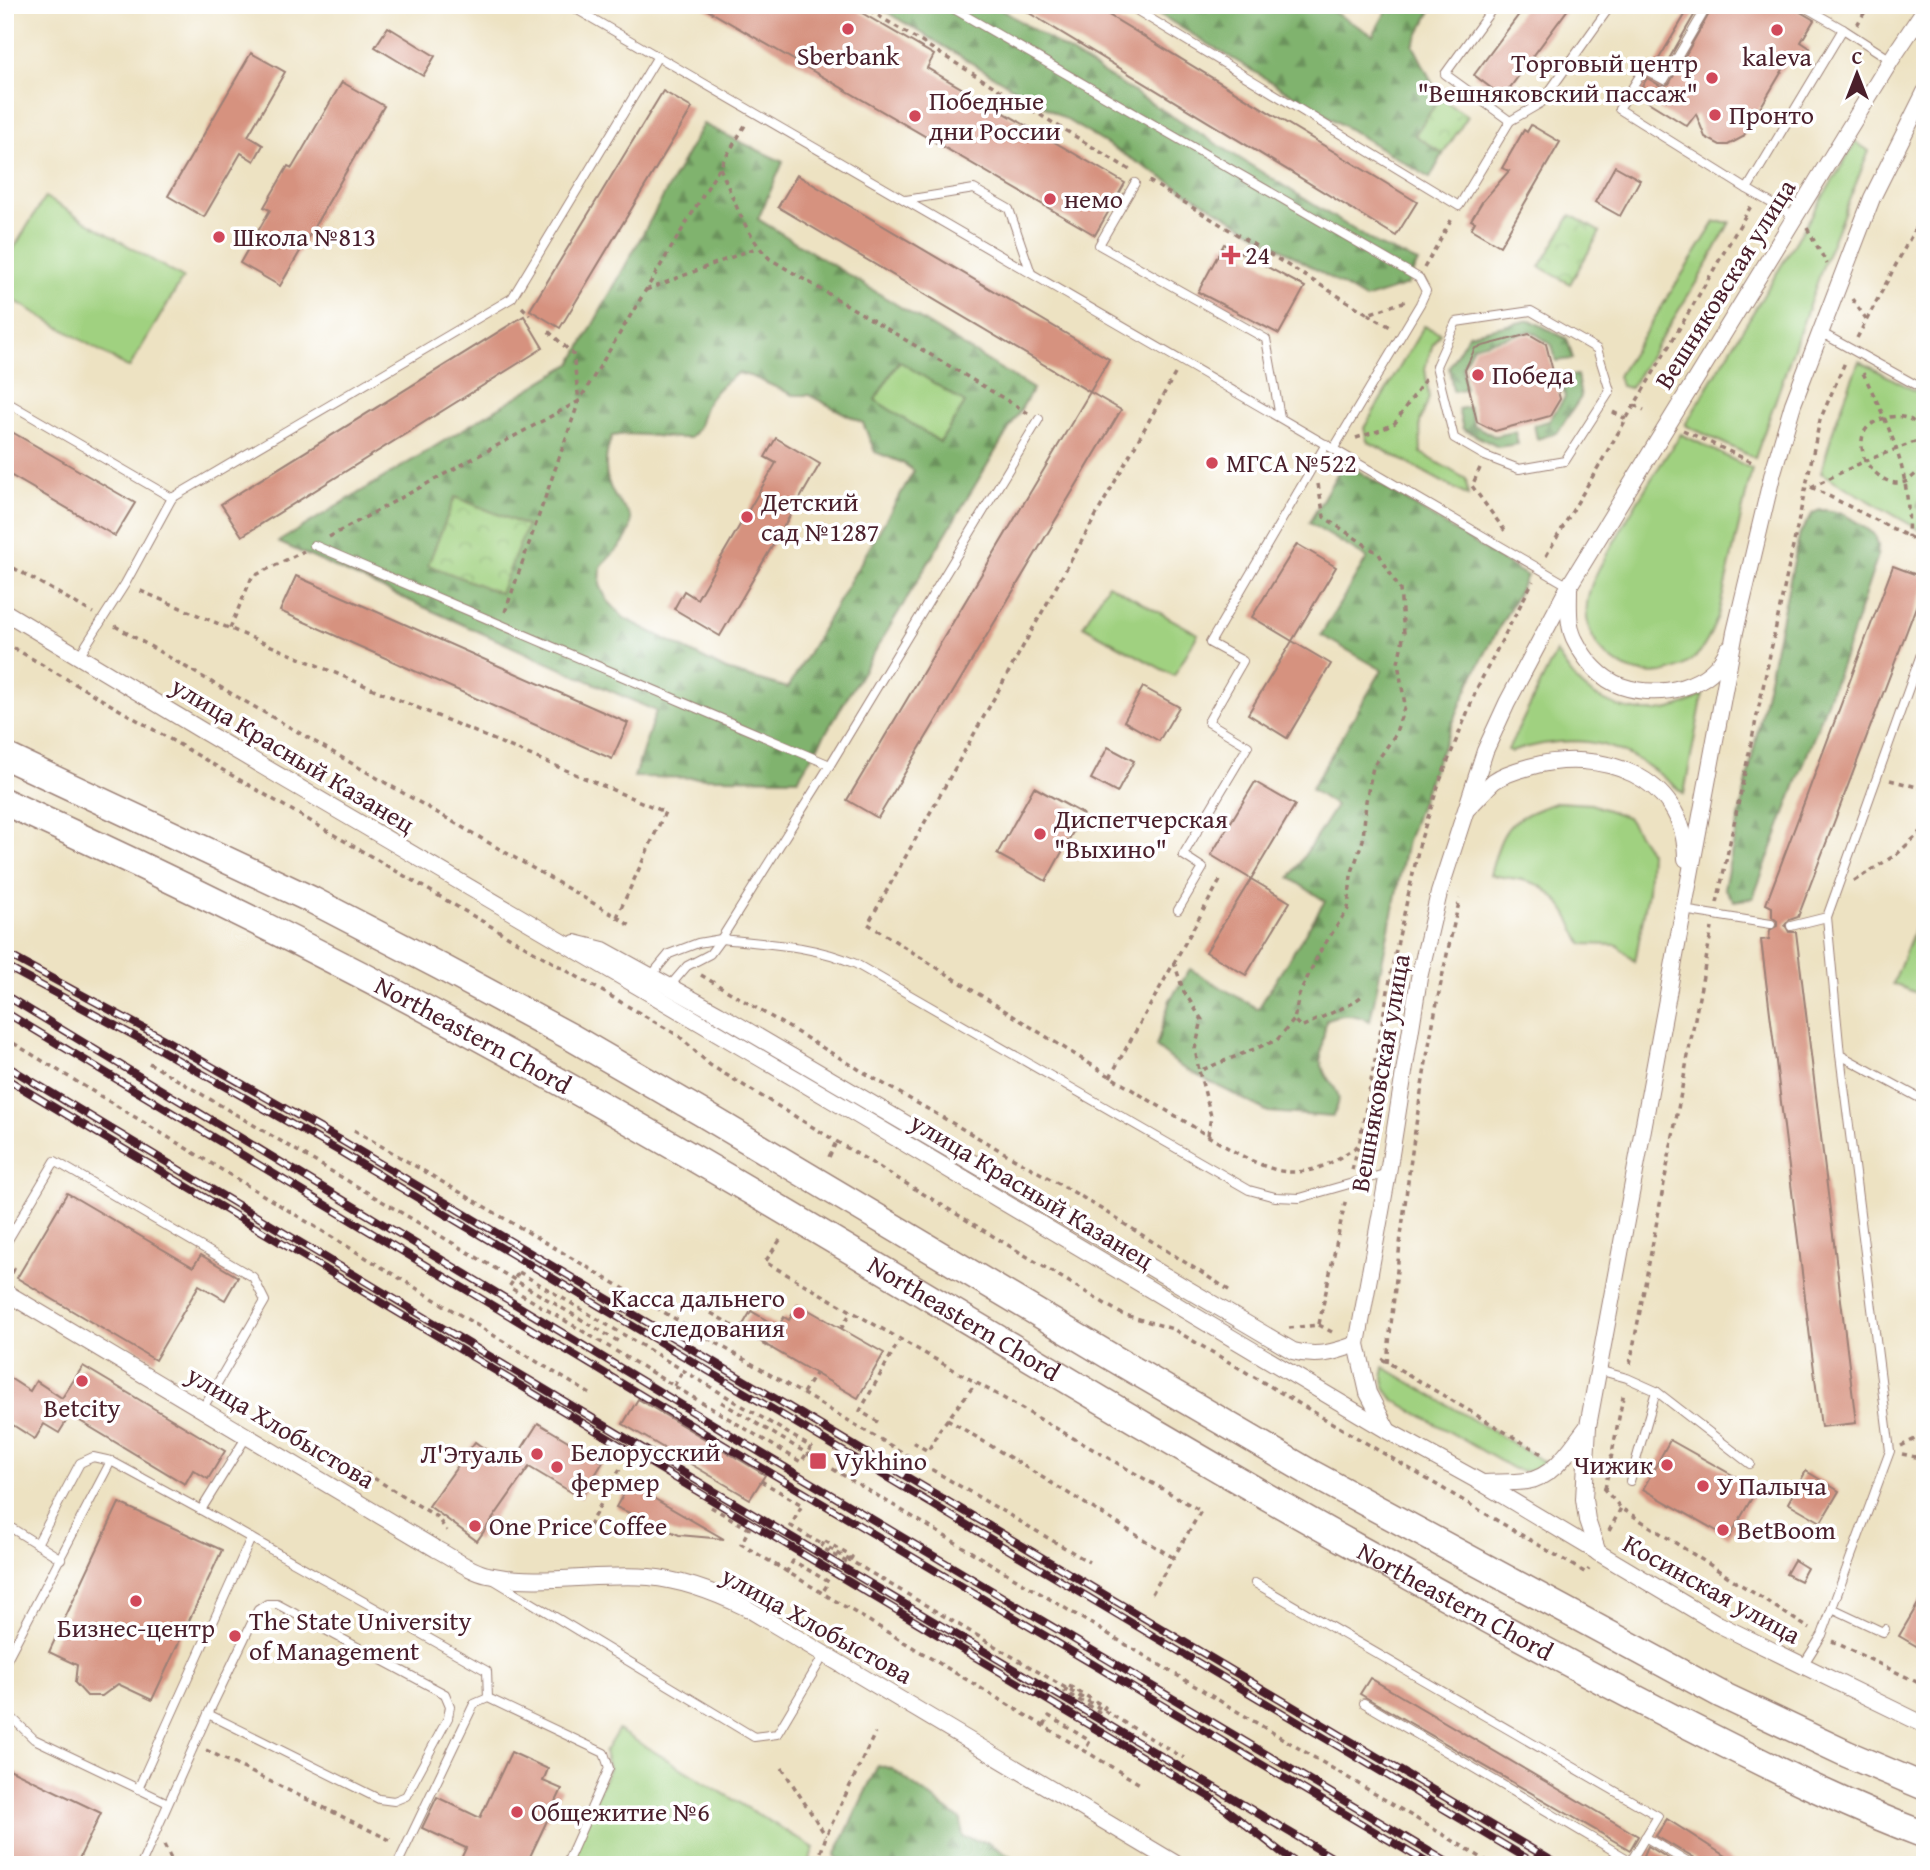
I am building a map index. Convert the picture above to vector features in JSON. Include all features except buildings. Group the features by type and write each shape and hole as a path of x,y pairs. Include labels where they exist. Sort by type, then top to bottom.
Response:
{"main road":[{"name":"Northeastern Chord","path":"5,756 312,900 477,986 702,1113 1307,1471 1722,1695 1847,1754 1925,1787"},
{"name":"Northeastern Chord","path":"5,802 223,904 378,983 721,1174 1137,1423 1300,1515 1636,1699 1787,1775 1925,1835"}],"street":[{"name":"Вешняковская улица","path":"1388,1432 1368,1392 1357,1344 1419,978 1439,893 1485,751 1507,703 1569,586 1801,221 1891,60 1925,9"},
{"name":"Вешняковская улица","path":"1598,1553 1587,1520 1584,1499 1588,1426 1735,632 1773,472 1793,404 1872,198 1925,92"},
{"name":"Вешняковская улица","path":"1569,586 1569,612 1574,639 1592,667 1619,686 1651,693 1682,688 1706,678 1725,656 1735,632"},
{"name":"улица Красный Казанец","path":"5,612 557,939 646,982 1388,1432 1482,1483"},
{"name":"Вешняковская улица","path":"1464,813 1495,781 1546,762 1582,760 1621,769 1639,777 1665,796 1680,820 1686,847 1683,910"},
{"name":"улица Красный Казанец","path":"646,982 670,987 1293,1351 1306,1355 1321,1355 1357,1344"},
{"name":"улица Хлобыстова","path":"5,1292 436,1549 485,1575 524,1579 650,1577 681,1582 714,1592 745,1607 1178,1865"},
{"name":"Вешняковская улица","path":"1482,1483 1529,1481 1544,1475 1558,1463 1588,1426"},
{"name":"Косинская улица","path":"1482,1483 1718,1624 1925,1726"}],"lane":[{"path":"569,5 1569,586"},
{"path":"947,5 1419,278 1426,291 1330,446 1314,461 1210,643 1243,661 1208,722 1248,746 1183,855 1203,868 1178,910"},
{"path":"1128,5 1459,206 1510,121 1541,103 1611,5"},
{"path":"1495,5 1445,74 1510,121"},
{"path":"1708,5 1664,80 1644,69 1619,109 1801,221"},
{"path":"1801,5 1891,60"},
{"path":"1747,189 1843,29"},
{"path":"79,656 125,584 172,498 512,298 658,56"},
{"path":"1135,183 1099,245 1266,340 1279,417"},
{"path":"905,200 974,189 1009,209 1031,273"},
{"path":"1531,311 1597,349 1610,391 1565,461 1520,469 1485,456 1454,438 1437,373 1436,366 1456,322 1531,311"},
{"path":"1820,332 1925,390"},
{"path":"5,401 172,498"},
{"path":"670,987 687,966 710,954 721,939 830,765 1039,419"},
{"path":"314,545 830,765"},
{"path":"1802,1667 1822,1635 1890,1451 1840,1055 1827,916 1925,643"},
{"path":"1683,910 1771,924"},
{"path":"1791,926 1827,916"},
{"path":"646,982 669,954 698,943 721,939 828,952 856,964 1249,1190 1275,1197 1300,1198 1388,1173"},
{"path":"1840,1055 1925,1101"},
{"path":"5,1245 55,1161 253,1277 265,1301 203,1408"},
{"path":"1598,1370 1627,1378 1656,1391 1750,1464"},
{"path":"1630,1481 1656,1391"},
{"path":"201,1510 247,1436"},
{"path":"37,1544 80,1463 93,1457 111,1461 487,1671 488,1698"},
{"path":"5,1663 111,1461"},
{"path":"5,1524 61,1559"},
{"path":"138,1789 251,1538"},
{"path":"485,1575 754,1737 777,1734 824,1655"},
{"path":"1255,1583 1658,1816 1634,1863 1364,1703"},
{"path":"141,1865 194,1744 208,1714 258,1610 267,1604 278,1604 445,1694 450,1706 448,1718 406,1796 394,1801 379,1799 208,1714"},
{"path":"1832,1608 1883,1632 1885,1629"},
{"path":"5,1693 7,1713 34,1740 168,1803"},
{"path":"397,1865 474,1704 488,1698 604,1753 609,1768 566,1865"},
{"path":"1645,1837 1692,1865"}],"path":[{"path":"1852,34 1869,5"},
{"path":"501,624 579,401 753,112"},
{"path":"719,168 758,247 770,259 1039,419"},
{"path":"1319,1325 1359,1145 1394,960 1420,842 1439,783 1478,686 1540,568 1758,194"},
{"path":"1908,537 1910,508 1897,450 1885,418 1851,348 1925,210"},
{"path":"1801,221 1825,260"},
{"path":"646,290 758,247"},
{"path":"1368,314 1394,329"},
{"path":"546,329 573,354 579,401"},
{"path":"1182,361 868,924 1110,1077 1255,1162 1282,1171 1313,1171 1332,1163 1359,1145"},
{"path":"1365,433 1381,430 1395,423 1426,378 1437,373"},
{"path":"230,628 252,577 579,401"},
{"path":"1634,405 1644,410"},
{"path":"1925,463 1906,481 1891,482 1876,475 1864,461 1861,445 1867,428 1885,418 1903,417 1915,423 1925,438 1864,461 1811,487 1925,545"},
{"path":"1683,430 1754,463"},
{"path":"1485,456 1472,486 1527,561"},
{"path":"1199,1071 1277,1040 1294,1020 1299,995 1319,953 1348,909 1351,875 1363,840 1366,801 1373,767 1395,735 1405,705 1398,663 1404,633 1400,590 1379,554 1324,517 1314,461"},
{"path":"5,563 632,927"},
{"path":"125,584 665,813 617,917"},
{"path":"5,643 679,1036 710,1065 1122,1314 1173,1329 1587,1573 1621,1508"},
{"path":"1877,776 1925,789"},
{"path":"1836,892 1897,854 1925,828"},
{"path":"1110,1077 1222,877"},
{"path":"1387,1363 1397,1262 1426,1062 1445,959 1460,899"},
{"path":"1174,962 1183,990 1202,1020 1195,1049 1211,1116 1208,1135"},
{"path":"696,972 875,1079 1082,1197 1242,1299"},
{"path":"1294,1020 1301,1027 1351,1004 1362,996"},
{"path":"5,1038 590,1394"},
{"path":"149,1063 621,1343"},
{"path":"354,1130 1089,1562"},
{"path":"828,1157 836,1142"},
{"path":"780,1240 765,1262 1201,1511 1150,1597"},
{"path":"519,1272 683,1370 811,1447 802,1462 509,1287 519,1272"},
{"path":"841,1329 851,1312"},
{"path":"711,1313 772,1349"},
{"path":"1288,1328 1319,1325 1332,1332"},
{"path":"878,1422 859,1411 900,1340"},
{"path":"1382,1359 1547,1457"},
{"path":"674,1386 683,1370"},
{"path":"803,1394 815,1374"},
{"path":"913,1442 928,1451 947,1419 976,1382"},
{"path":"721,1402 1487,1861"},
{"path":"947,1419 1174,1558"},
{"path":"1890,1451 1925,1434"},
{"path":"1890,1451 1925,1459"},
{"path":"584,1535 622,1465"},
{"path":"761,1481 802,1505 791,1525 823,1545 825,1541 852,1557 850,1560"},
{"path":"1598,1485 1605,1489 1621,1508 1822,1635 1925,1686"},
{"path":"711,1507 749,1529 741,1544 1140,1784"},
{"path":"829,1548 1067,1689 1069,1686 1105,1707 1103,1710 1184,1758"},
{"path":"786,1573 793,1561 828,1582 822,1593"},
{"path":"1044,1726 1049,1716 1090,1741 1085,1750"},
{"path":"821,1852 875,1733"},
{"path":"194,1744 406,1847"},
{"path":"782,1768 826,1836"}],"green space":[{"path":"875,5 994,5 1380,246 1418,262 1407,285 1365,299"},
{"path":"1144,5 1321,5 1373,35 1390,5 1434,5 1413,45 1440,98 1415,135 1443,154 1430,178"},
{"path":"1440,98 1468,116 1443,154 1415,135"},
{"path":"703,124 783,162 758,219 1033,389 798,779 634,777 656,711 278,542 572,363","holes":["899,361 965,403 940,442 875,400","738,373 793,395 809,395 863,423 875,452 903,463 914,471 788,688 726,670 624,618 607,600 600,585 601,567 624,542 631,523 629,513 614,495 606,473 607,451 612,436 632,434 690,438 699,426 711,397"]},
{"path":"1856,142 1869,151 1825,260 1755,458 1685,425"},
{"path":"45,197 183,278 129,368 5,295 5,263"},
{"path":"1571,215 1600,232 1570,284 1540,267"},
{"path":"1715,222 1730,222 1704,270 1630,388 1621,386 1618,376"},
{"path":"1530,320 1567,339 1573,359 1556,361 1552,345 1531,331 1473,346 1462,367 1465,389 1453,391 1449,367 1469,334"},
{"path":"1424,326 1440,333 1433,344 1425,368 1429,398 1420,422 1421,453 1466,479 1468,496 1367,441 1364,428"},
{"path":"900,361 966,403 940,442 874,400"},
{"path":"1859,361 1925,396 1925,492 1917,506 1925,510 1925,533 1821,473 1835,424"},
{"path":"1577,375 1581,397 1557,433 1537,439 1534,425 1549,421 1565,397 1561,377"},
{"path":"1469,407 1474,425 1494,436 1515,432 1518,444 1498,447 1463,429 1458,409"},
{"path":"1681,434 1752,469 1718,616 1711,634 1691,661 1673,670 1653,674 1617,664 1603,652 1592,637 1587,618 1588,597 1602,563"},
{"path":"1344,462 1527,576 1471,680 1428,782 1407,841 1370,1021 1348,1015 1326,1020 1321,1060 1339,1100 1332,1117 1268,1112 1181,1067 1156,1047 1170,1000 1190,969 1258,1009 1325,901 1290,878 1336,806 1311,789 1382,670 1321,635 1367,558 1309,523"},
{"path":"455,497 527,526 500,593 428,565"},
{"path":"1820,510 1843,514 1875,535 1878,545 1877,558 1848,646 1753,898 1734,901 1724,888 1800,533 1813,513"},
{"path":"1108,584 1198,634 1174,676 1083,626"},
{"path":"1556,652 1586,689 1604,701 1618,706 1633,710 1662,710 1690,702 1703,694 1684,794 1643,763 1604,745 1562,741 1511,752 1508,750"},
{"path":"1557,802 1591,804 1627,817 1650,852 1648,891 1635,962 1617,945 1582,944 1560,904 1540,886 1490,875 1499,844 1510,826 1527,814"},
{"path":"1925,902 1925,996 1893,984"},
{"path":"1384,1367 1544,1462 1530,1470 1514,1469 1394,1400 1384,1385"},
{"path":"618,1730 814,1848 807,1865 566,1865 609,1768 604,1753"},
{"path":"878,1765 892,1769 961,1820 963,1837 989,1843 1023,1865 847,1865 835,1856"}],"railway":[{"path":"5,953 162,1038 344,1142 1559,1865"},
{"path":"5,966 339,1151 1538,1865"},
{"path":"5,995 736,1438 1452,1865"},
{"path":"5,1012 729,1448 1431,1865"},
{"path":"5,1065 719,1494 1345,1865"},
{"path":"5,1078 1213,1799 1300,1865"}],"place":[{"name":"Sberbank","path":"848,29"},
{"name":"kaleva","path":"1777,30"},
{"name":"Торговый центр \"Вешняковский пассаж\"","path":"1712,78"},
{"name":"Пронто","path":"1715,115"},
{"name":"Победные дни России","path":"915,116"},
{"name":"немо","path":"1050,199"},
{"name":"Школа №813","path":"219,237"},
{"name":"24","path":"1231,255"},
{"name":"Победа","path":"1478,375"},
{"name":"МГСА №522","path":"1212,463"},
{"name":"Детский сад №1287","path":"747,517"},
{"name":"Диспетчерская \"Выхино\"","path":"1040,834"},
{"name":"Kасса дальнего следования","path":"799,1313"},
{"name":"Betcity","path":"82,1381"},
{"name":"Л'Этуаль","path":"537,1454"},
{"name":"Vykhino","path":"818,1461"},
{"name":"Чижик","path":"1667,1465"},
{"name":"Белорусский фермер","path":"557,1467"},
{"name":"У Палыча","path":"1703,1486"},
{"name":"One Price Coffee","path":"475,1526"},
{"name":"BetBoom","path":"1723,1530"},
{"name":"Бизнес-центр","path":"136,1601"},
{"name":"The State University of Management","path":"235,1636"},
{"name":"Общежитие №6","path":"517,1812"}]}
